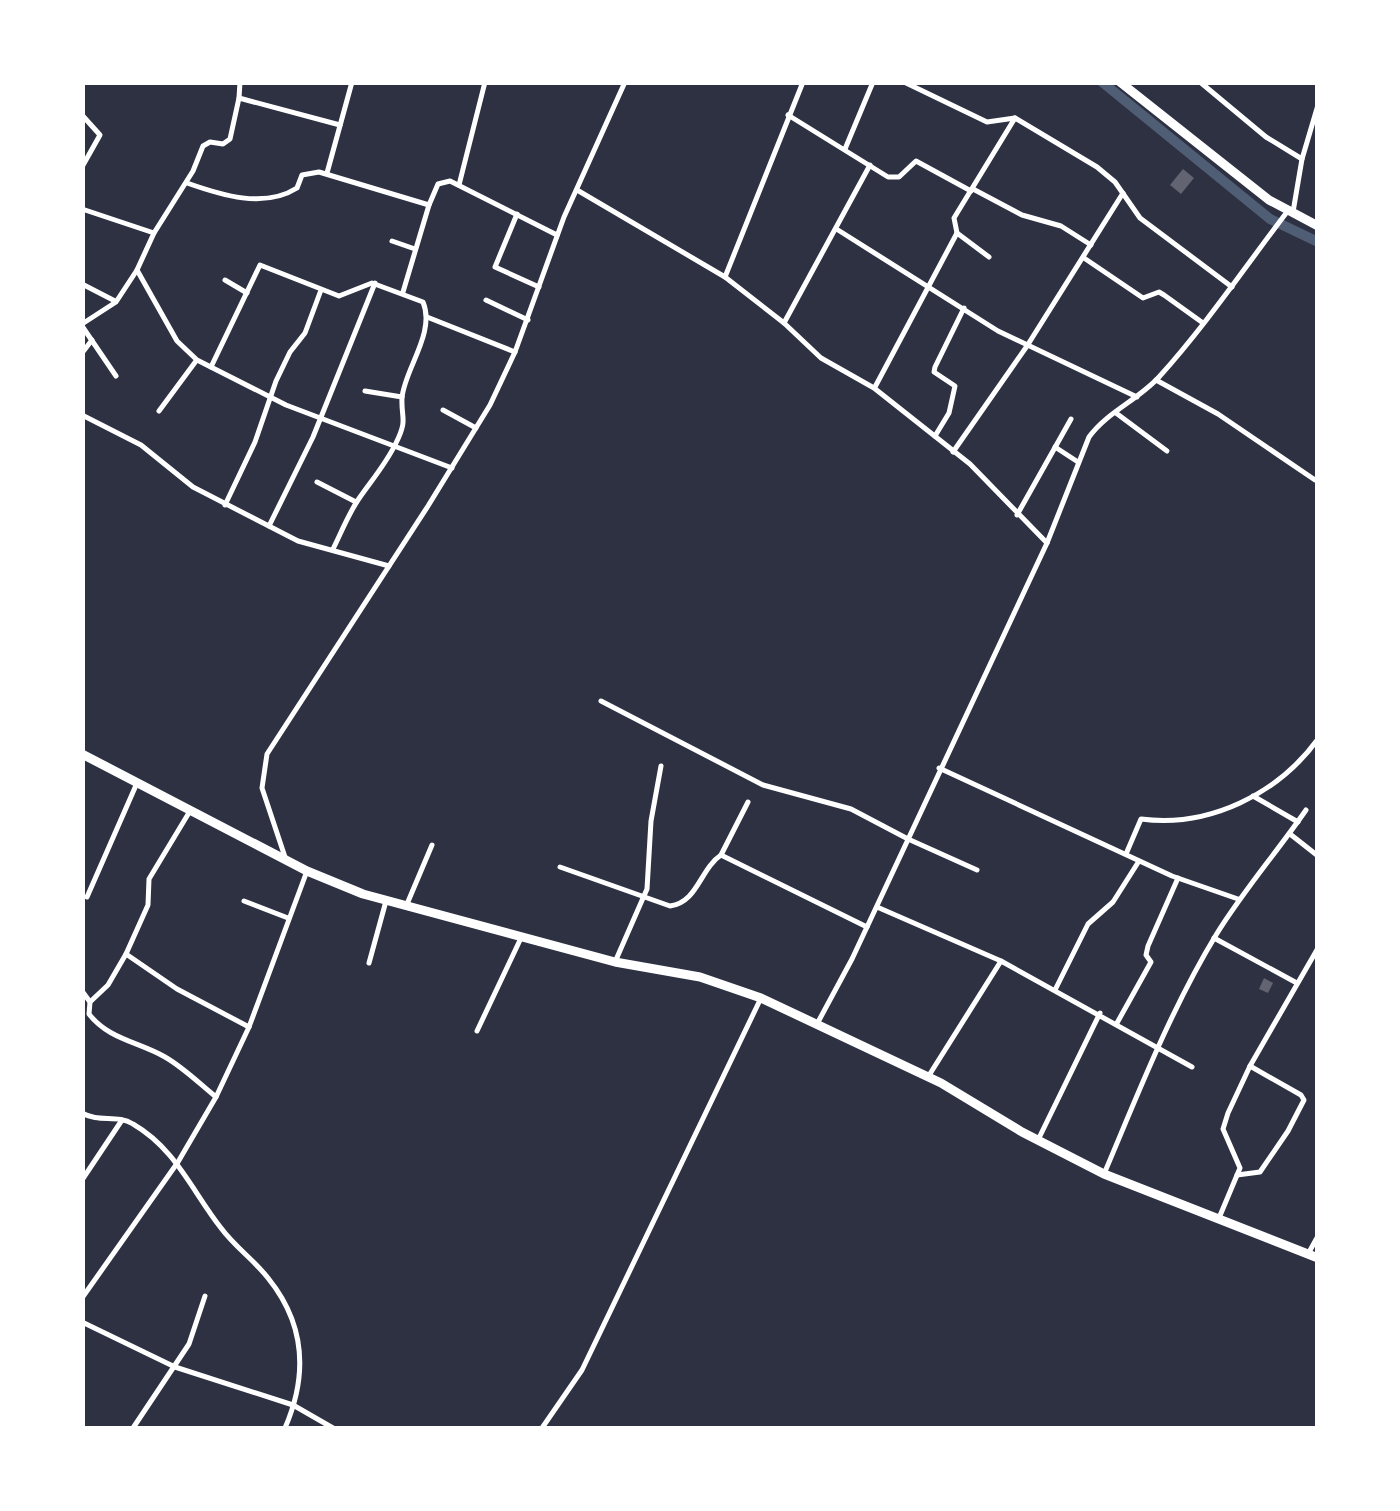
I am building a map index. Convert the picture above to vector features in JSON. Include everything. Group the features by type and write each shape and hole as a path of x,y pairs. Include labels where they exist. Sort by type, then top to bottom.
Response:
{"main road":[{"path":"1120,82 1288,213 1318,226"},
{"path":"82,754 307,871 386,901 614,962 700,977 761,998 928,1077 1104,1174 1313,1256"}],"street":[{"path":"116,376 82,325 116,302 138,270 202,146 210,142 223,144 230,139 240,82"},
{"path":"327,173 352,82"},
{"path":"459,185 485,82"},
{"path":"286,860 265,800 264,762 476,428 515,352 557,235 626,82"},
{"path":"725,277 803,82"},
{"path":"845,149 872,82"},
{"path":"904,82 988,122 1014,118 1097,166 1152,229 1232,287"},
{"path":"1200,82 1266,137 1302,158"},
{"path":"240,98 340,124"},
{"path":"817,1024 877,907 1047,544 1094,431 1156,380 1288,213 1318,105"},
{"path":"788,114 896,178 916,160 1022,215 1060,226 1090,245"},
{"path":"82,115 100,135 82,167"},
{"path":"874,388 956,233 954,218 1014,118"},
{"path":"784,323 870,165"},
{"path":"186,183 243,199 287,193 297,188 304,173 327,173 429,205"},
{"path":"403,292 438,184 447,181 459,185 557,235"},
{"path":"577,190 725,277 821,358 874,388 976,470 1047,544"},
{"path":"953,452 1027,346 1123,192"},
{"path":"82,209 154,233"},
{"path":"516,214 495,267 540,287"},
{"path":"838,230 998,331 1138,397"},
{"path":"956,233 989,258"},
{"path":"392,241 415,249"},
{"path":"1084,258 1143,298 1160,292 1204,324"},
{"path":"211,368 260,264 343,297 368,283 376,283 423,302 427,318 402,396 405,418 395,446 356,502 333,549"},
{"path":"138,270 177,341 196,360 270,397 452,468"},
{"path":"225,280 247,293"},
{"path":"269,526 376,283"},
{"path":"82,284 116,302"},
{"path":"225,505 290,352 305,334 321,290"},
{"path":"486,300 528,320"},
{"path":"934,436 947,417 954,389 952,382 934,372 935,367 964,308"},
{"path":"427,318 515,352"},
{"path":"82,353 92,340"},
{"path":"159,411 196,360"},
{"path":"1156,380 1218,414 1317,481"},
{"path":"365,391 402,396"},
{"path":"443,410 476,428"},
{"path":"1116,413 1167,451"},
{"path":"82,416 141,445 194,487 225,505 298,541 388,566"},
{"path":"1017,514 1071,419"},
{"path":"1055,448 1079,463"},
{"path":"317,482 356,502"},
{"path":"602,700 763,785 851,808 977,870"},
{"path":"1125,855 1141,819 1181,821 1215,814 1288,772 1318,739"},
{"path":"614,962 644,899 661,766"},
{"path":"939,768 1125,855 1238,900"},
{"path":"87,896 137,783"},
{"path":"1252,796 1298,822"},
{"path":"560,867 644,899 670,906 685,902 721,856 748,802"},
{"path":"1104,1174 1158,1046 1214,938 1306,810"},
{"path":"190,811 149,879 148,905 108,985 90,1002 89,1014 121,1039 170,1060 216,1097"},
{"path":"1290,834 1318,856"},
{"path":"406,907 432,846"},
{"path":"721,856 867,927"},
{"path":"1055,990 1088,924 1113,902 1139,860"},
{"path":"82,1298 85,1288 178,1162 216,1097 249,1027 307,871"},
{"path":"1117,1023 1151,962 1146,954 1148,946 1178,878"},
{"path":"244,901 288,918"},
{"path":"369,963 386,901"},
{"path":"877,907 1001,960 1100,1012 1192,1067"},
{"path":"477,1031 521,938"},
{"path":"1214,938 1296,982"},
{"path":"1218,1220 1240,1168 1223,1129 1250,1066 1318,948"},
{"path":"126,954 177,988 249,1027"},
{"path":"928,1077 1001,960"},
{"path":"82,992 90,1002"},
{"path":"542,1428 582,1370 761,998"},
{"path":"1038,1140 1100,1012"},
{"path":"1237,1175 1260,1172 1304,1100 1250,1066"},
{"path":"82,1113 97,1119 123,1119 178,1162 219,1226 268,1278 294,1320 300,1341 301,1367 285,1428"},
{"path":"82,1180 123,1119"},
{"path":"1313,1256 1318,1236"},
{"path":"133,1428 189,1344 204,1296"},
{"path":"82,1322 175,1367 293,1405 333,1428"}],"building":[{"path":"1183,169 1194,178 1181,194 1170,185"},
{"path":"1264,978 1273,983 1268,993 1259,989"}],"waterway":[{"path":"1102,82 1270,219 1318,242"}]}
